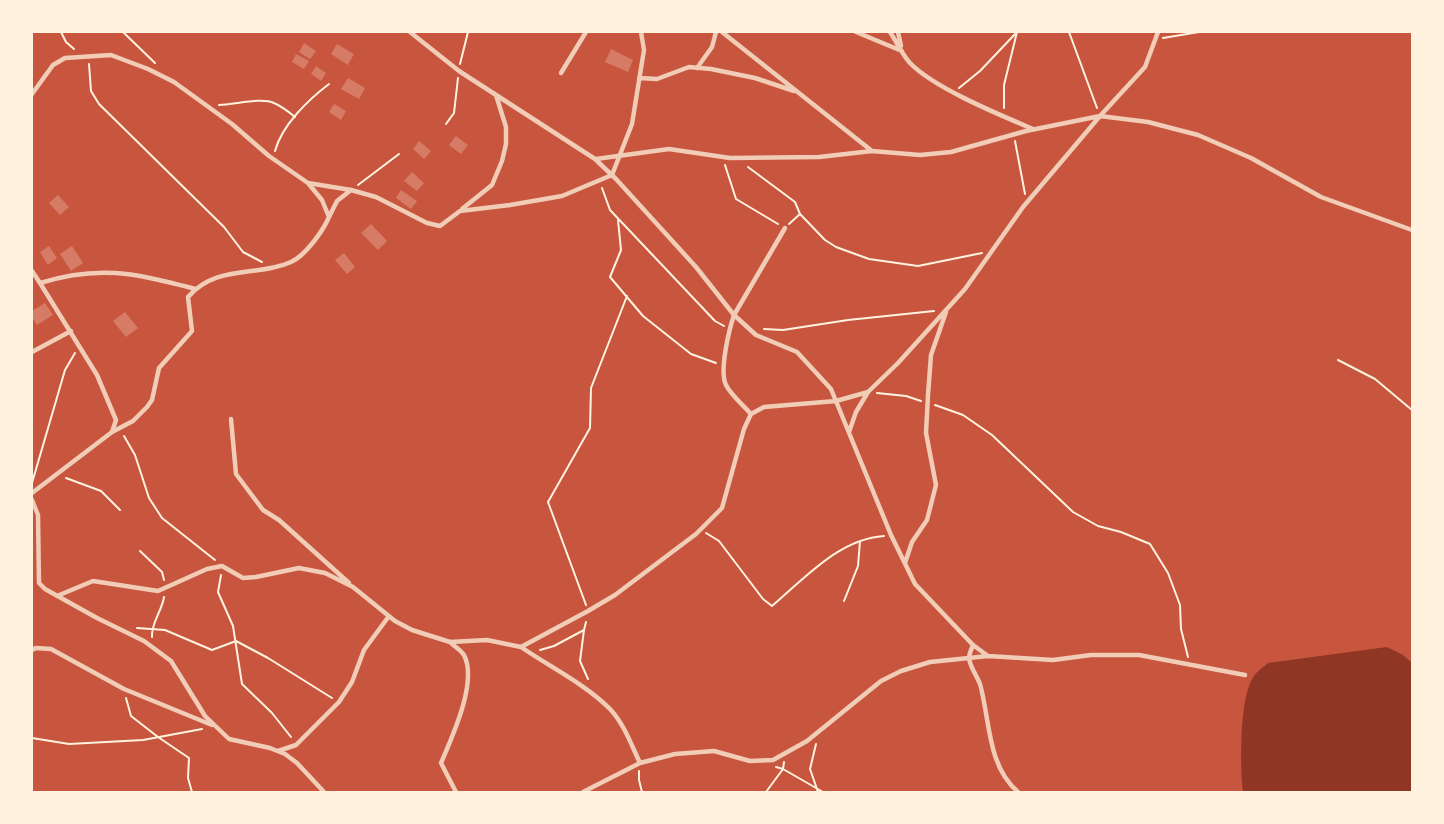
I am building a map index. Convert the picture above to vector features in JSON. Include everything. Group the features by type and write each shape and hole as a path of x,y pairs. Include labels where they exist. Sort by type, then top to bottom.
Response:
{"street":[{"path":"410,32 459,71 595,159 696,267 734,315 756,335 797,351 831,389 891,535 915,584 973,645 988,657"},
{"path":"561,73 586,32"},
{"path":"460,211 510,206 562,196 612,175 632,124 644,50 641,32"},
{"path":"697,68 712,47 716,32"},
{"path":"722,32 872,151"},
{"path":"856,32 902,51"},
{"path":"890,32 910,62 927,76 1004,116 1035,129"},
{"path":"898,32 902,51"},
{"path":"849,432 856,412 868,392 898,363 965,289 1023,207 1145,67 1158,32"},
{"path":"32,94 53,65 65,58 111,55 148,69 174,82 273,159 308,183 322,200 329,217"},
{"path":"639,78 657,79 689,68 711,69 754,78 797,92"},
{"path":"308,183 351,190 376,197 427,223 440,226 492,185 506,144 506,127 496,96"},
{"path":"595,159 669,149 736,158 819,157 872,151 920,155 951,152 1035,129 1100,116 1148,122 1198,135 1251,158 1321,196 1413,230"},
{"path":"32,493 112,432 133,421 147,407 152,400 159,368 192,331 188,297 196,289 238,272 292,262 312,244 337,201 351,190"},
{"path":"751,414 725,384 724,366 729,329 734,315 785,228"},
{"path":"32,271 97,375 116,420 112,432"},
{"path":"39,283 59,277 101,271 127,273 196,289"},
{"path":"905,563 912,542 927,520 936,485 926,434 927,403 931,355 947,310"},
{"path":"32,352 71,331"},
{"path":"521,647 615,596 700,530 722,508 744,429 751,414 764,407 836,401 868,392"},
{"path":"231,419 236,474 263,510 279,520 353,587 389,616 412,630 450,642 487,640 521,647 587,690 610,710 627,734 640,762"},
{"path":"32,500 38,515 39,583 57,596 144,641 171,661 205,716 229,739 278,751 297,763 324,792"},
{"path":"57,596 93,581 158,591 222,566 243,578 299,568 325,573 353,587"},
{"path":"278,751 296,745 339,702 352,682 364,650 389,616"},
{"path":"450,642 464,654 468,675 462,705 441,763 456,792"},
{"path":"973,645 969,658 980,685 998,764 1012,788 1018,792"},
{"path":"32,650 51,649 124,689 216,727"},
{"path":"583,792 640,762 675,754 714,751 750,761 773,760 819,732 881,681 901,671 930,662 988,657 1053,660 1091,655 1140,655 1245,675"}],"path":[{"path":"61,32 66,42 89,57 91,91 99,104 224,227 243,252 273,267"},
{"path":"123,32 157,65"},
{"path":"954,91 980,71 1017,32"},
{"path":"1069,32 1100,116"},
{"path":"1156,39 1199,32"},
{"path":"273,159 279,141 307,100 329,84"},
{"path":"207,106 238,105 253,101 273,102 295,117"},
{"path":"351,190 399,154"},
{"path":"722,156 736,199 785,228 800,214"},
{"path":"736,158 795,202 800,214 825,240 836,247 869,259 918,266 993,250"},
{"path":"599,180 610,210 715,321 729,329"},
{"path":"618,218 621,250 610,277 644,316 691,354 724,366"},
{"path":"589,682 580,661 588,611 548,502 590,428 591,388 627,296"},
{"path":"762,329 783,330 848,320 947,310"},
{"path":"32,485 65,370 80,345"},
{"path":"1338,360 1375,379 1413,410"},
{"path":"868,392 906,396 963,415 992,435 1073,512 1098,526 1121,532 1150,544 1168,573 1180,605 1181,629 1190,665"},
{"path":"119,428 135,455 149,498 162,518 222,566 218,592 233,627 242,684 284,726 296,745"},
{"path":"55,474 93,487 120,510"},
{"path":"700,530 719,541 763,599 772,606 834,553 867,537 891,535"},
{"path":"844,602 858,566 860,541"},
{"path":"117,628 165,630 212,650 236,641 339,702"},
{"path":"529,652 554,646 584,630"},
{"path":"124,689 131,716 189,758 188,778 192,792"},
{"path":"32,738 69,744 143,740 216,727"},
{"path":"818,792 810,769 819,732"},
{"path":"766,792 783,769 787,752"},
{"path":"640,762 639,780 642,792"},
{"path":"772,766 783,769 823,792"}],"shaded area":[{"path":"1387,647 1403,655 1412,663 1412,792 1243,792 1241,750 1243,715 1249,686 1257,672 1268,663"}],"building":[{"path":"304,43 316,51 310,59 299,52"},
{"path":"337,44 354,54 348,65 331,54"},
{"path":"611,49 633,60 628,72 605,62"},
{"path":"296,54 309,61 304,69 292,62"},
{"path":"316,66 326,73 321,81 311,74"},
{"path":"348,78 365,88 359,99 341,89"},
{"path":"334,104 346,111 341,120 329,112"},
{"path":"456,136 468,145 461,154 449,145"},
{"path":"419,141 431,151 424,159 413,149"},
{"path":"412,172 424,183 417,191 404,181"},
{"path":"401,190 417,201 411,209 396,198"},
{"path":"58,195 69,207 60,215 49,203"},
{"path":"371,224 387,241 378,250 361,233"},
{"path":"49,246 57,258 48,265 40,252"},
{"path":"72,246 83,263 71,271 60,254"},
{"path":"344,253 355,267 347,274 335,260"},
{"path":"45,303 53,315 37,325 32,317 32,311"},
{"path":"125,312 138,328 126,337 113,321"}]}
